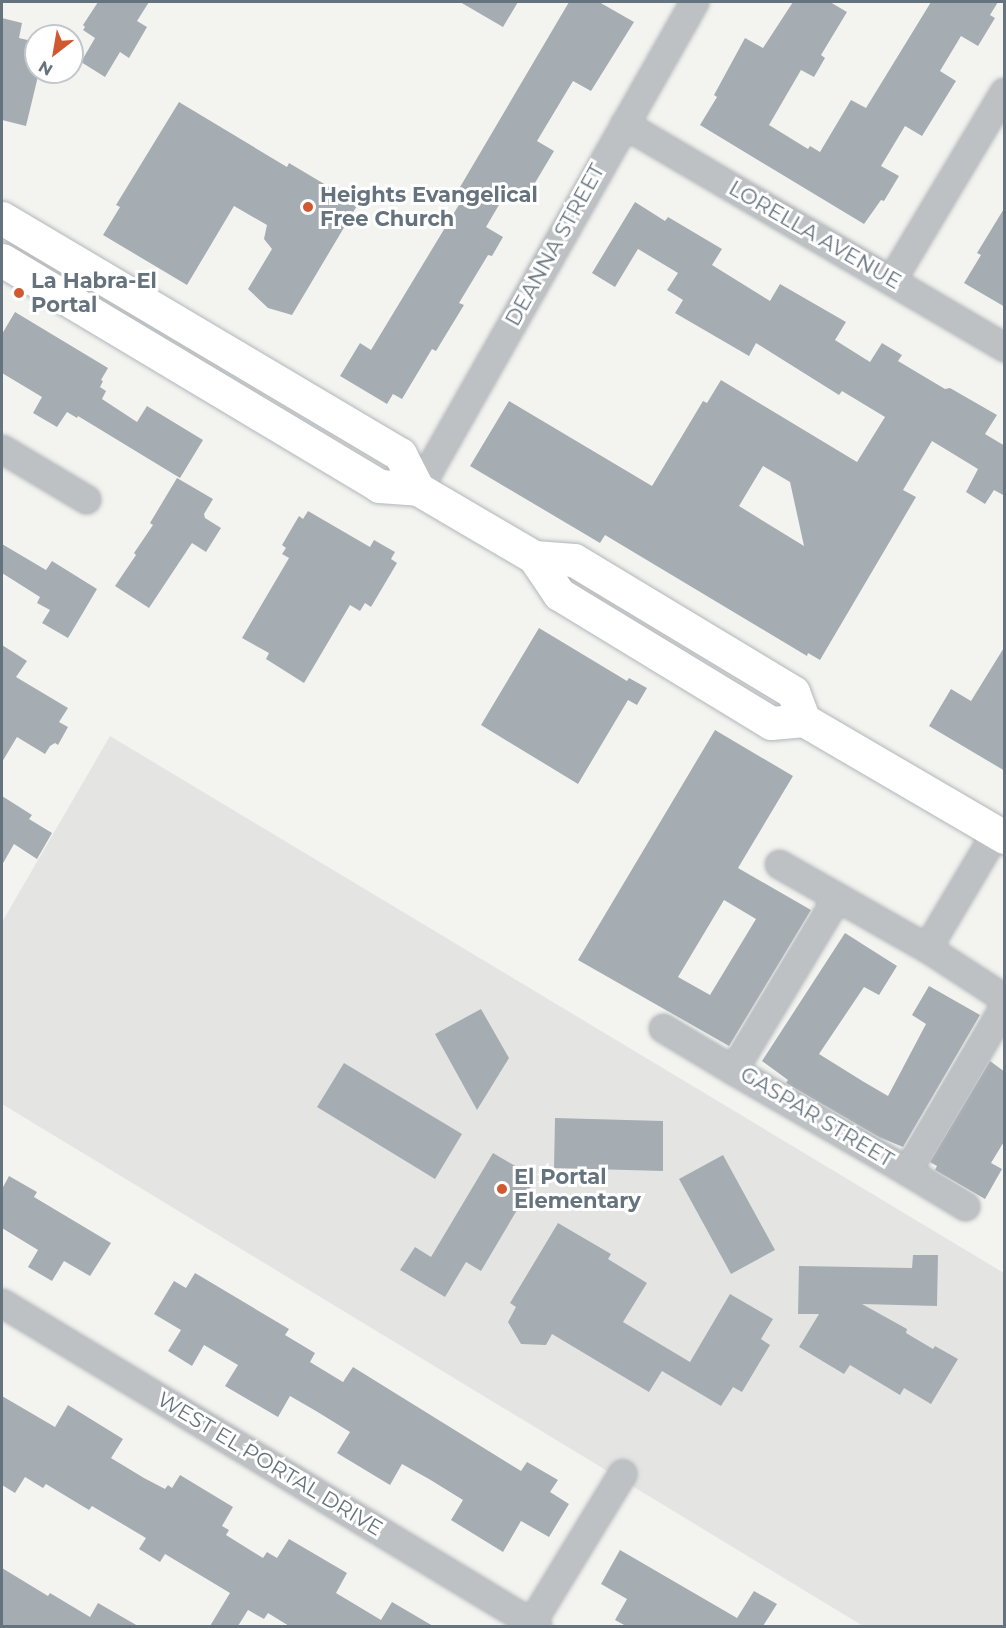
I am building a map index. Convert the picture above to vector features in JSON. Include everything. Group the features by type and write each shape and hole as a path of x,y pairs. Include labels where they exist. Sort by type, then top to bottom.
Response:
{"main road":[{"path":"2,218 400,454 418,489"},
{"path":"2,261 379,486 418,489 534,557 559,594 771,723 804,720 1000,835"}],"street":[{"name":"DEANNA STREET","path":"418,489 690,3"},
{"path":"892,279 1005,92"},
{"name":"LORELLA AVENUE","path":"624,124 1005,347"},
{"path":"2,449 86,500"},
{"path":"927,948 1000,835"},
{"path":"779,864 927,948 1005,998"},
{"name":"GASPAR STREET","path":"837,897 733,1070 907,1171 1005,1006"},
{"path":"663,1028 733,1070"},
{"path":"907,1171 965,1206"},
{"name":"WEST EL PORTAL DRIVE","path":"2,1303 534,1625"},
{"path":"534,1625 622,1474"}],"shaded area":[{"name":"El Portal Elementary","path":"110,736 1004,1273 1004,1626 863,1626 2,1104 2,922"}],"building":[{"path":"98,2 149,2 137,21 147,27 129,58 120,52 105,77 84,64 84,57 95,38 84,31 84,24"},
{"path":"460,2 518,2 503,27"},
{"path":"569,2 599,2 634,22 591,91 573,81 537,141 554,151 523,203 506,193 486,227 503,237 492,256 488,255 459,303 464,305 436,351 432,349 402,399 393,394 387,404 340,376 360,343 371,350 460,203 453,199"},
{"path":"793,2 830,2 847,12 821,55 825,58 814,77 801,70 769,125 808,149 810,146 820,152 851,100 866,108 931,2 998,2 990,15 995,18 978,46 961,36 940,71 956,81 922,136 905,126 881,166 899,176 884,201 881,200 864,224 700,125 717,97 714,95 745,38 763,48"},
{"path":"2,18 22,23 19,38 24,39 24,84 36,84 26,126 2,120"},
{"path":"179,102 287,167 289,163 358,204 292,315 268,308 248,289 272,249 264,239 267,225 234,206 187,285 103,235 120,207 116,205"},
{"path":"635,202 665,221 668,217 722,249 712,265 770,301 780,284 846,322 835,340 870,362 882,343 902,355 898,361 945,389 950,388 997,415 985,434 1005,446 1005,496 994,490 985,504 966,492 978,469 932,441 903,490 916,497 820,660 808,653 807,656 605,535 600,543 470,466 509,401 652,486 703,401 707,403 721,380 857,462 885,417 842,391 839,395 756,343 749,356 675,313 683,300 667,290 678,273 638,249 615,287 592,273","holes":["763,466 790,482 804,546 739,506"]},
{"path":"1005,207 1005,307 964,283 981,255 977,253"},
{"path":"15,312 108,368 101,380 103,381 100,387 106,391 102,399 137,422 147,406 203,440 180,478 78,416 77,418 67,412 57,427 33,413 42,397 2,373 2,334"},
{"path":"177,478 213,499 204,514 205,518 221,528 206,552 192,543 149,608 115,586 136,555 134,553 153,525 150,523"},
{"path":"308,511 370,547 374,540 395,552 391,559 397,563 371,607 365,603 360,611 350,605 304,683 266,659 269,653 242,638 289,558 282,554 286,548 282,545 299,516 303,519"},
{"path":"2,544 46,570 52,561 97,589 68,638 42,623 50,610 37,603 40,597 2,573"},
{"path":"539,628 627,681 629,678 647,688 637,705 628,700 578,784 481,725"},
{"path":"2,645 27,661 16,677 68,708 59,722 68,727 58,745 55,743 50,746 45,754 17,737 2,762"},
{"path":"1005,646 1005,771 929,726 951,689 971,701"},
{"path":"715,730 793,776 738,868 811,910 729,1046 578,960","holes":["724,900 756,919 710,995 678,977"]},
{"path":"2,796 32,815 29,819 52,833 37,859 14,844 2,865"},
{"path":"845,933 897,966 879,995 864,987 819,1054 864,1082 888,1096 926,1024 912,1015 929,986 980,1015 903,1147 879,1137 786,1083 788,1080 762,1061"},
{"path":"481,1009 509,1058 477,1110 435,1034"},
{"path":"990,1061 1005,1072 1005,1140 991,1163 1002,1169 985,1199 935,1170 937,1166 930,1162"},
{"path":"344,1063 462,1134 435,1179 317,1107"},
{"path":"555,1118 663,1121 663,1171 554,1168"},
{"path":"493,1153 536,1178 481,1271 466,1262 445,1297 400,1270 415,1247 431,1257"},
{"path":"723,1155 775,1250 731,1274 679,1179"},
{"path":"9,1176 37,1192 34,1197 111,1243 90,1276 64,1261 52,1281 28,1267 38,1250 2,1228 2,1189"},
{"path":"558,1223 611,1254 608,1259 647,1283 623,1322 690,1362 730,1294 773,1319 761,1339 770,1345 742,1392 733,1387 721,1406 662,1371 649,1392 552,1334 546,1345 521,1344 508,1322 516,1307 510,1303"},
{"path":"913,1255 938,1255 937,1306 862,1304 907,1329 906,1333 933,1349 935,1346 958,1359 931,1404 904,1388 900,1395 850,1365 844,1374 799,1347 819,1314 798,1314 799,1266 912,1268"},
{"path":"195,1273 289,1329 285,1335 315,1353 310,1362 343,1382 353,1367 521,1471 527,1462 558,1480 550,1492 569,1504 549,1537 521,1521 503,1552 451,1520 463,1500 429,1479 402,1464 390,1485 337,1453 350,1432 316,1411 290,1396 278,1417 225,1386 238,1365 204,1345 192,1366 168,1351 181,1330 154,1314 174,1281 186,1288"},
{"path":"2,1396 55,1427 68,1405 123,1439 111,1458 165,1489 168,1485 172,1488 180,1475 233,1507 222,1526 229,1530 226,1535 263,1558 267,1552 277,1558 289,1539 347,1573 336,1593 381,1620 392,1602 433,1626 289,1626 268,1613 264,1619 248,1610 238,1626 210,1626 230,1593 165,1554 160,1562 139,1549 146,1538 92,1506 89,1510 46,1484 43,1488 25,1477 15,1493 2,1485"},
{"path":"620,1550 737,1618 754,1591 777,1604 763,1626 626,1626 615,1620 627,1599 601,1584"},
{"path":"2,1568 48,1596 50,1593 90,1617 98,1603 138,1626 2,1626"}],"place":[{"name":"Heights Evangelical Free Church","path":"308,207"},
{"name":"La Habra-El Portal","path":"19,293"},
{"name":"El Portal Elementary","path":"502,1189"}]}
